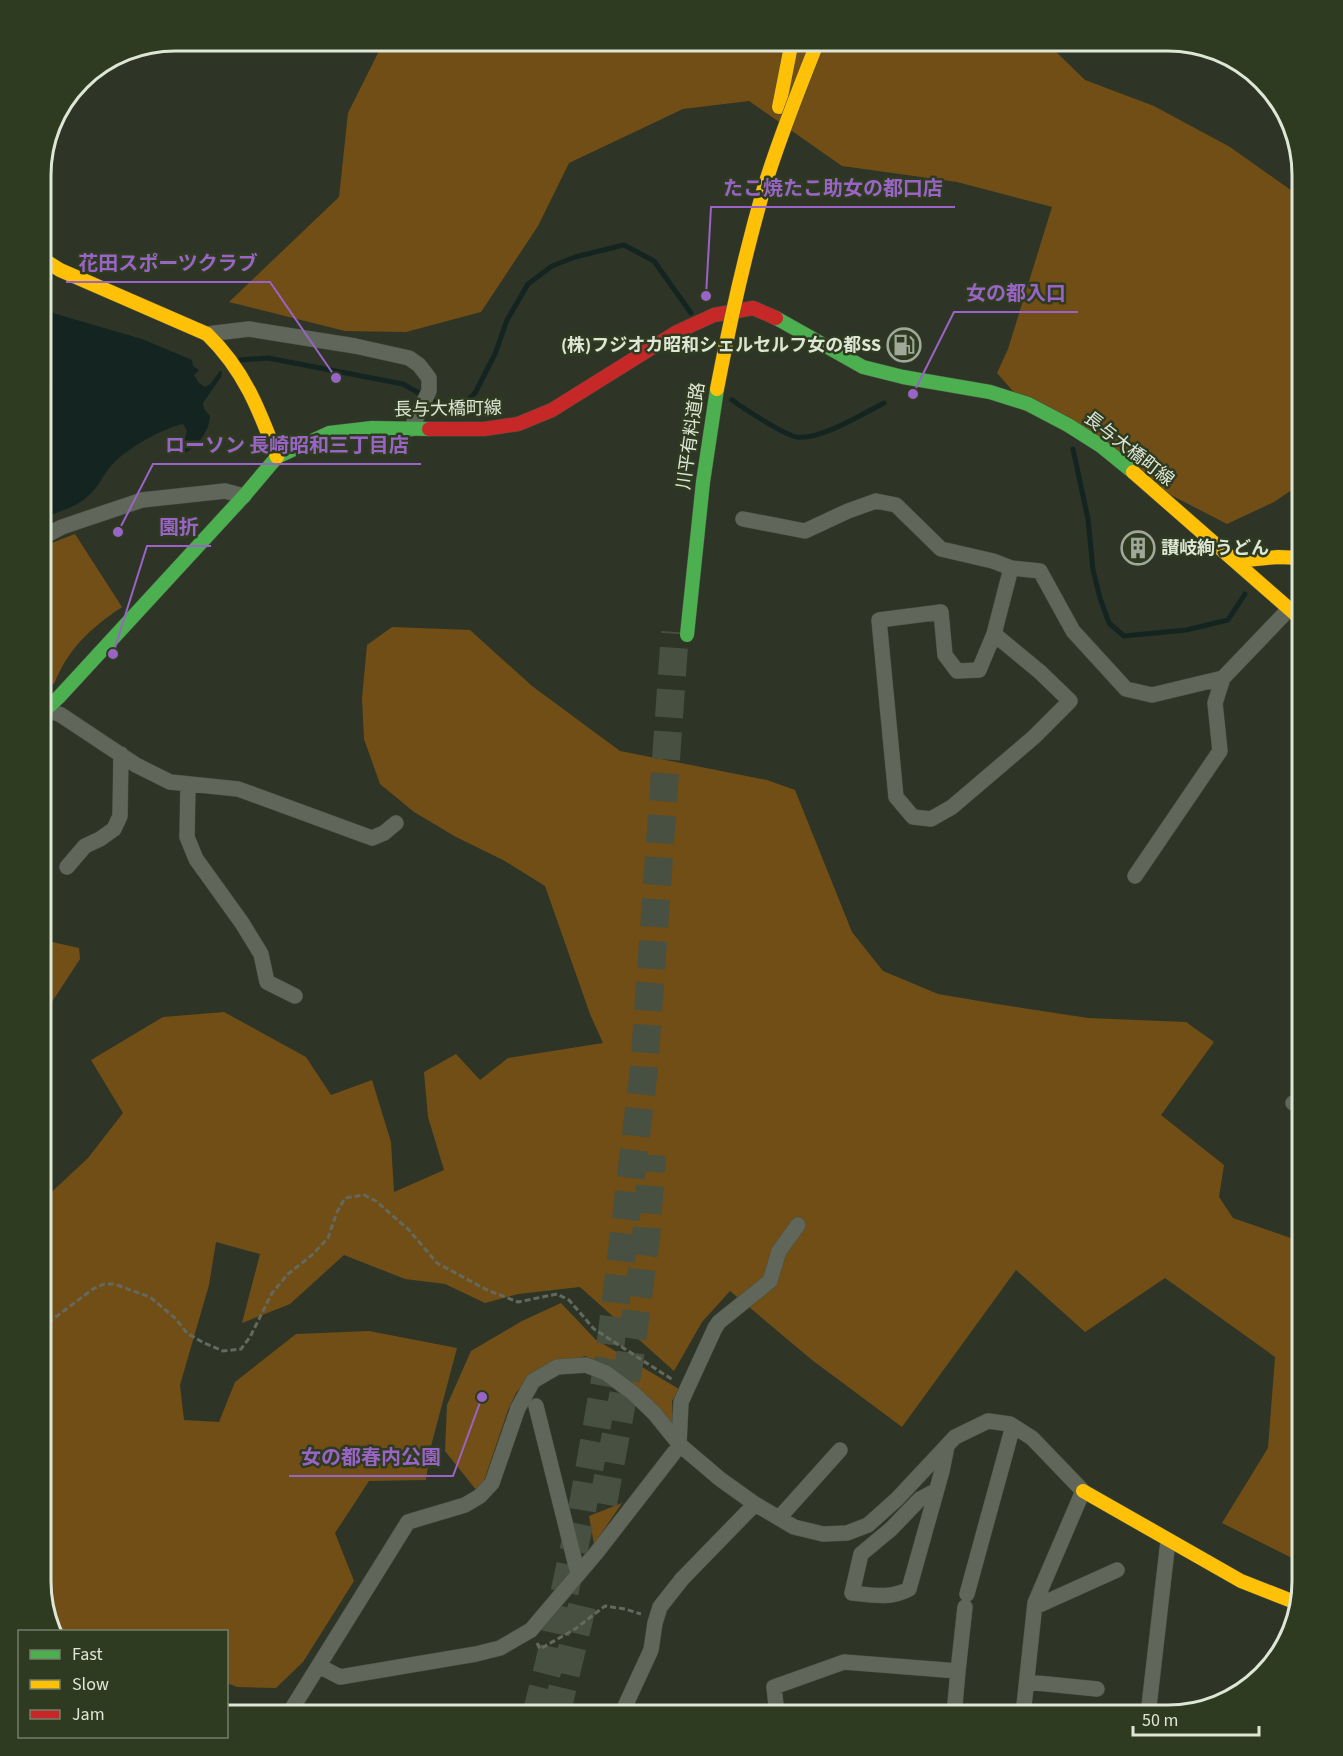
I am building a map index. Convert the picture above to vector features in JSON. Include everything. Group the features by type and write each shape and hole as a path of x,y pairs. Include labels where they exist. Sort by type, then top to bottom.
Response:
{"main road":[{"path":"783,113 791,51"},
{"name":"川平有料道路","path":"681,634 718,375 746,250 783,113 804,51"},
{"name":"川平有料道路","path":"783,113 813,51"},
{"path":"783,113 822,51"},
{"path":"51,264 207,334 229,354 242,373 259,408 277,457"},
{"name":"長与大橋町線","path":"51,701 59,697 277,457 329,433 372,428 484,429 518,424 552,410 677,332 714,315 753,308 779,319 863,367 903,377 990,392 1028,404 1058,420 1101,446 1290,608"},
{"path":"1236,561 1292,558"},
{"path":"1083,1491 1240,1581 1290,1600"}],"street":[{"path":"207,334 249,329 355,346 409,358 419,365 429,378 429,391 411,429"},
{"path":"51,533 142,500 225,491 244,496"},
{"path":"743,519 805,531 848,510 876,501 896,505 941,549 993,561 1011,568 1040,571 1074,631 1126,689 1152,695 1223,678"},
{"path":"994,634 1040,672 1070,701 1034,737 952,807 931,819 913,817 896,797 879,620 941,612 945,655 957,670 979,670 994,634 1011,568"},
{"path":"1135,876 1220,751 1215,703 1223,678 1290,608"},
{"path":"51,710 136,765 170,782 238,789 372,838 384,833 396,823"},
{"path":"67,867 85,846 114,829 120,816 121,754"},
{"path":"188,784 187,837 196,859 242,923 261,954 267,982 295,996"},
{"path":"320,1666 339,1677 476,1654 500,1648 531,1630 680,1444 681,1402 719,1322 770,1281 779,1251 798,1226"},
{"path":"295,1705 408,1522 465,1505 480,1496 492,1483 518,1408 533,1381 557,1367 586,1365 606,1373 640,1400 680,1444 720,1479 755,1504 794,1527 823,1534 846,1533 868,1525 897,1499 955,1437 988,1421 1013,1426 1032,1438 1083,1491 1035,1607 1024,1705"},
{"path":"536,1406 578,1574"},
{"path":"955,1705 966,1600 1013,1426"},
{"path":"935,1491 920,1499 891,1529 861,1554 852,1593 877,1596 898,1594 909,1589 935,1491 946,1446"},
{"path":"779,1518 840,1450"},
{"path":"626,1705 651,1650 660,1606 755,1504"},
{"path":"1149,1705 1168,1541"},
{"path":"1035,1607 1117,1570"},
{"path":"776,1705 774,1688 844,1662 958,1671"},
{"path":"1026,1682 1097,1689"}],"path":[{"path":"51,1320 93,1289 104,1284 114,1284 150,1297 175,1318 186,1333 204,1343 223,1351 241,1349 250,1337 272,1293 288,1274 312,1255 328,1238 337,1212 345,1198 364,1195 376,1201 409,1230 437,1263 487,1290 518,1302 557,1294 569,1300 594,1329 687,1389"},
{"path":"531,1630 540,1649 575,1629 605,1606 625,1608 656,1619"}],"shaded area":[{"path":"379,51 1055,51 1085,80 1154,106 1230,147 1292,191 1292,490 1274,502 1227,524 1165,492 1025,405 997,373 1008,349 1052,207 957,182 842,166 749,101 683,109 569,163 538,226 481,312 406,332 345,331 229,302 339,197 348,113"},
{"path":"51,311 142,339 192,360 193,366 199,370 194,375 205,387 222,371 221,377 203,403 204,409 210,416 208,427 194,447 184,453 182,449 187,431 183,424 155,435 117,460 95,489 74,506 51,515"},
{"path":"75,534 122,607 100,623 74,649 66,659 54,684 51,683 51,543"},
{"path":"392,627 470,630 532,686 620,751 767,780 795,790 852,932 883,971 938,994 997,1004 1088,1018 1186,1022 1214,1042 1161,1115 1224,1165 1219,1197 1233,1218 1292,1239 1292,1558 1222,1523 1268,1448 1275,1357 1165,1278 1085,1332 1016,1270 902,1427 812,1360 730,1291 702,1322 674,1371 580,1287 518,1294 485,1303 445,1284 405,1279 344,1255 290,1304 242,1323 260,1254 216,1242 209,1285 180,1385 184,1420 219,1422 235,1382 296,1334 369,1331 457,1348 431,1446 426,1480 369,1481 335,1533 354,1581 303,1662 276,1688 237,1687 228,1683 228,1630 62,1630 53,1605 51,1589 51,1193 88,1158 123,1113 91,1060 163,1017 224,1012 306,1057 331,1095 372,1080 391,1142 394,1192 444,1170 428,1117 424,1072 456,1054 480,1080 508,1058 603,1043 590,1014 545,886 503,860 456,837 414,812 380,784 364,739 362,698 367,645"},
{"path":"52,942 79,948 80,959 51,1003"},
{"path":"561,1303 595,1339 679,1389 672,1401 673,1425 620,1371 585,1356 530,1375 516,1393 508,1410 484,1481 477,1491 445,1451 447,1405 471,1351 522,1321"},
{"path":"622,1503 594,1544 589,1516"}],"waterway":[{"path":"240,360 268,358 403,384 442,406 461,407 475,393 495,354 507,320 528,284 552,266 575,257 624,245 654,261 691,313"},
{"path":"732,400 774,427 797,437 807,437 829,430 884,403"},
{"path":"1073,449 1088,519 1093,570 1100,598 1109,623 1124,636 1186,630 1228,620 1245,594"}],"tunnel":[{"path":"539,1705 581,1516 609,1357 644,1069 675,632"},
{"path":"603,1504 629,1364 646,1238 652,1155"},
{"path":"558,1705 585,1594"}],"traffic: fast":[{"path":"776,318 863,367 903,377 990,392 1028,404 1101,446 1133,472"},
{"path":"687,635 703,482 717,389"},
{"path":"51,705 244,496 277,457 329,433 372,428 429,429"}],"traffic: slow":[{"path":"779,107 790,51"},
{"path":"717,389 738,288 764,188 814,51"},
{"path":"51,264 207,334 241,376 257,406 277,457"},
{"path":"1133,472 1292,611"},
{"path":"1236,561 1292,558"},
{"path":"1083,1491 1241,1581 1290,1600"}],"traffic: jam":[{"path":"429,429 484,429 518,424 552,410 677,332 714,315 753,308 776,318"}],"place":[{"name":"たこ焼たこ助女の都口店","path":"706,296"},
{"name":"(株)フジオカ昭和シェルセルフ女の都SS","path":"904,345"},
{"name":"花田スポーツクラブ","path":"336,378"},
{"name":"女の都入口","path":"913,394"},
{"name":"ローソン 長崎昭和三丁目店","path":"118,532"},
{"name":"讃岐絢うどん","path":"1138,548"},
{"name":"園折","path":"113,654"},
{"name":"女の都春内公園","path":"482,1397"}]}
